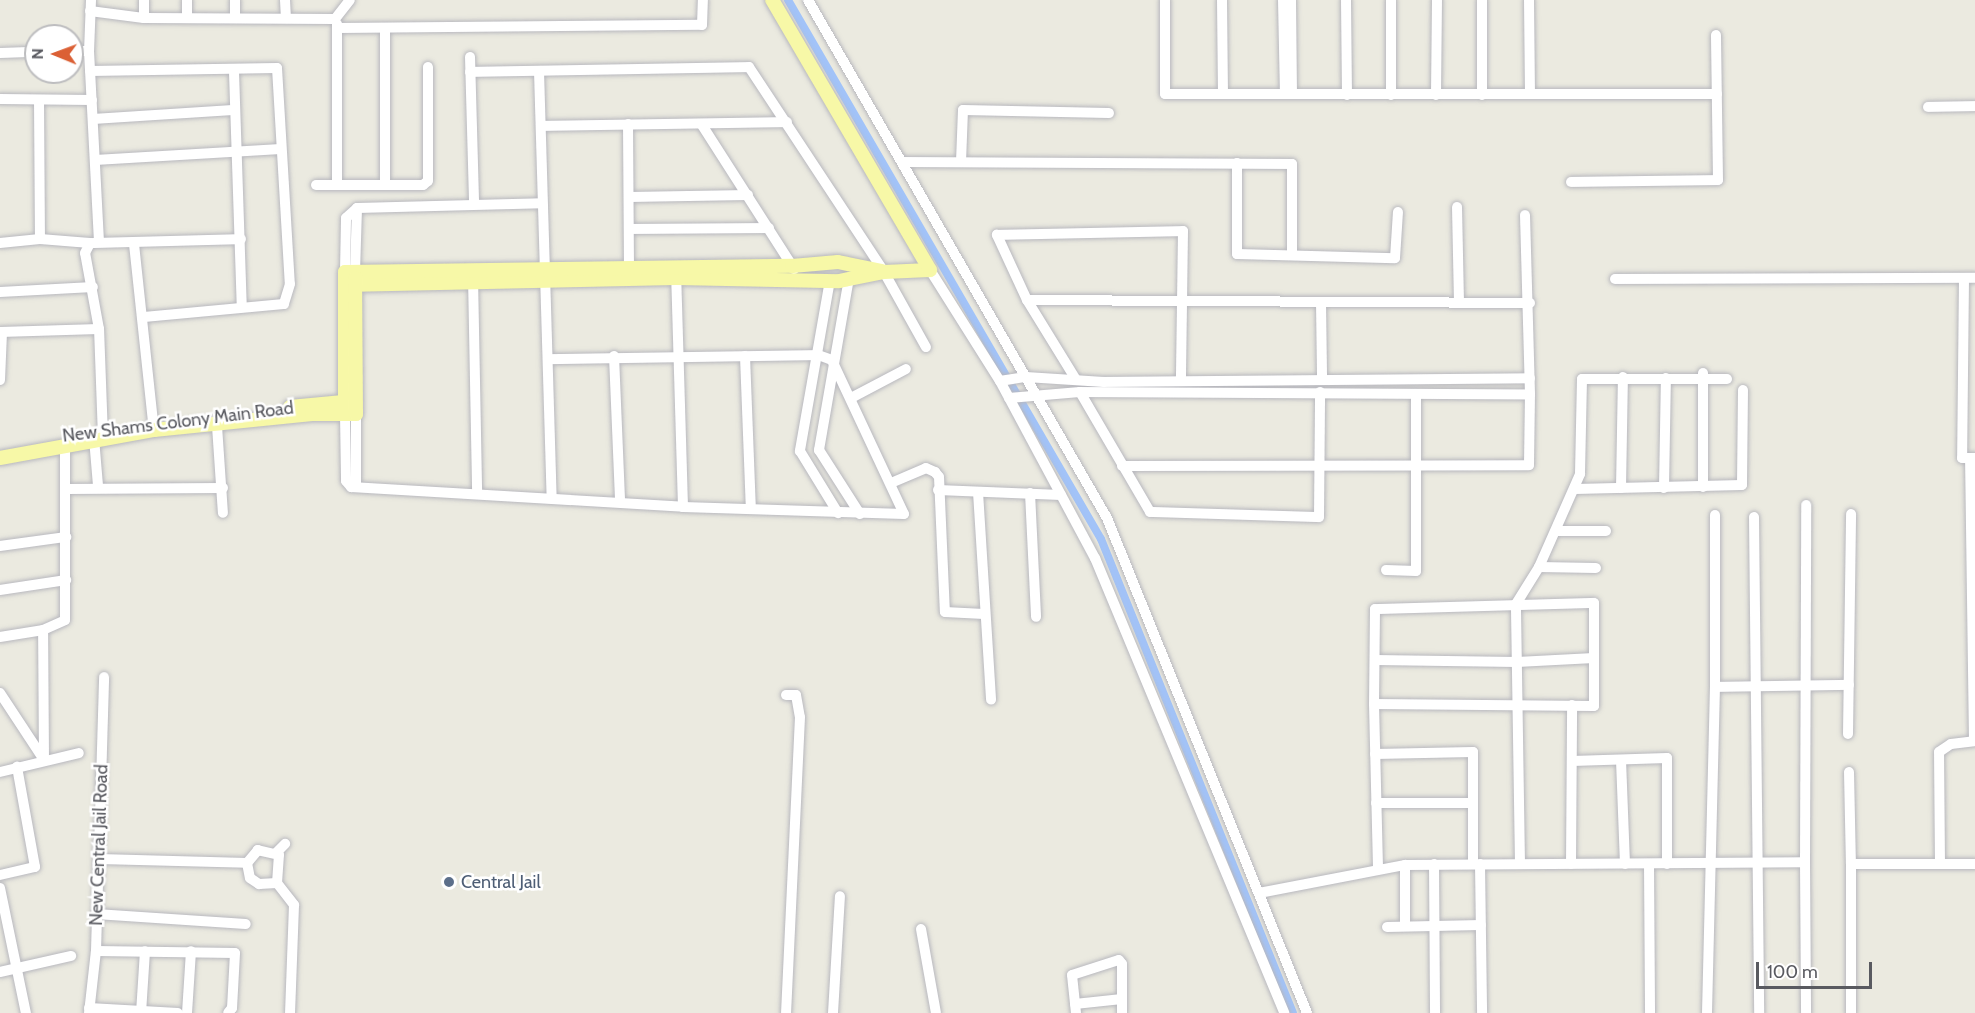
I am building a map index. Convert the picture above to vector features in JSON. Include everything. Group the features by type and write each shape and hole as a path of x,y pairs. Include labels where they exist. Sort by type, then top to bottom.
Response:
{"main road":[{"path":"772,0 930,270 884,272 830,280 795,272"},
{"path":"351,407 350,278 795,272 838,262 884,272"},
{"name":"New Shams Colony Main Road","path":"153,426 217,426 351,407"},
{"name":"New Shams Colony Main Road","path":"0,450 153,426 351,407"},
{"name":"New Shams Colony Main Road","path":"0,458 100,435"}],"street":[{"path":"144,0 144,18"},
{"path":"187,0 187,16"},
{"path":"235,0 235,17"},
{"path":"285,0 286,18"},
{"path":"338,185 336,24 350,0"},
{"path":"98,486 99,329 85,253 94,242 95,160 89,51 90,5 144,18 187,16 286,18 385,29 702,26 703,0"},
{"path":"808,0 904,162 1022,377 1076,459 1127,561 1307,1013"},
{"path":"1165,0 1165,94 1717,94"},
{"path":"1222,0 1223,94"},
{"path":"1282,0 1288,94"},
{"path":"1288,94 1291,0"},
{"path":"1346,0 1347,95"},
{"path":"1391,0 1391,95"},
{"path":"1436,95 1437,0"},
{"path":"1482,0 1482,95"},
{"path":"1529,0 1530,94"},
{"path":"385,29 385,184"},
{"path":"1571,182 1718,180 1716,35"},
{"path":"84,51 89,51"},
{"path":"0,53 24,52"},
{"path":"470,57 474,202"},
{"path":"316,185 428,181 428,67"},
{"path":"470,72 749,67 884,272 926,347"},
{"path":"90,71 234,72 277,68 284,141 281,149 290,284 284,304 144,317"},
{"path":"539,71 552,497"},
{"path":"234,72 233,110 241,239 242,307"},
{"path":"0,99 92,100"},
{"path":"39,100 40,239"},
{"path":"1928,107 1975,106"},
{"path":"93,119 233,110"},
{"path":"961,162 963,110 1109,113"},
{"path":"542,126 787,122"},
{"path":"628,124 629,274"},
{"path":"702,125 770,228 795,272"},
{"path":"95,160 281,149"},
{"path":"904,162 1292,164 1292,255"},
{"path":"1237,163 1237,254 1395,258 1398,212"},
{"path":"629,197 748,195"},
{"path":"350,278 346,218 357,208 474,202 542,203"},
{"path":"1457,207 1459,303"},
{"path":"1122,466 1529,465 1530,303 1525,214"},
{"path":"630,229 770,228"},
{"path":"1075,378 1027,300 997,235 1183,231 1181,379"},
{"path":"0,243 40,239 134,244 241,239"},
{"path":"134,244 144,317 153,426"},
{"path":"930,270 1003,380 1095,558 1284,1013"},
{"path":"676,273 680,356 682,507"},
{"path":"473,276 477,492"},
{"path":"849,278 832,360 819,450 860,514"},
{"path":"1615,279 1969,278 1962,458 1972,458 1974,741 1951,744 1939,752 1940,864"},
{"path":"830,280 800,452 838,513"},
{"path":"0,292 93,287"},
{"path":"1027,300 1530,303"},
{"path":"1321,302 1322,378"},
{"path":"0,380 1,332 99,329"},
{"path":"351,407 356,487 477,492 682,507 904,514 832,360 818,355 549,358"},
{"path":"614,356 620,502"},
{"path":"745,356 751,509"},
{"path":"850,398 906,369"},
{"path":"1703,376 1703,487"},
{"path":"1521,864 1516,604 1539,567 1557,531 1580,474 1582,379 1703,376 1728,379"},
{"path":"1003,380 1022,377 1075,378 1104,382 1181,379 1530,378"},
{"path":"1621,488 1623,377"},
{"path":"1664,488 1666,378"},
{"path":"1575,489 1742,485 1743,390"},
{"path":"1011,398 1032,394 1080,392 1530,394"},
{"path":"1080,392 1150,512 1320,517 1320,392"},
{"path":"1386,570 1416,571 1416,394"},
{"path":"217,426 223,513"},
{"path":"0,637 43,630 65,620 65,444"},
{"path":"891,483 926,468 939,477 945,612 984,614"},
{"path":"66,489 98,486 223,488"},
{"path":"938,490 1061,495"},
{"path":"978,492 991,700"},
{"path":"1030,493 1036,617"},
{"path":"1806,505 1804,685 1806,1013"},
{"path":"1848,734 1851,514"},
{"path":"1707,1013 1715,687 1715,515"},
{"path":"1754,517 1759,1013"},
{"path":"1557,531 1606,531"},
{"path":"0,546 66,537"},
{"path":"1539,567 1596,568"},
{"path":"0,590 66,580"},
{"path":"1374,704 1594,706 1593,603 1375,609 1374,704 1378,868"},
{"path":"43,630 44,760"},
{"path":"1375,660 1517,662 1594,658"},
{"name":"New Central Jail Road","path":"89,1011 96,951 104,677"},
{"path":"1715,687 1849,685"},
{"path":"0,693 21,721 44,760"},
{"path":"786,695 796,695 801,717 786,1013"},
{"path":"1571,864 1572,705"},
{"path":"21,721 42,719"},
{"path":"1375,754 1473,752 1472,803 1481,925 1482,1013"},
{"path":"0,771 79,753"},
{"path":"1572,761 1666,758 1667,864"},
{"path":"1621,760 1624,864"},
{"path":"0,875 35,867 17,767"},
{"path":"1849,772 1851,1013"},
{"path":"1376,803 1472,803"},
{"path":"276,853 285,844"},
{"path":"247,863 258,850 276,853"},
{"path":"276,853 280,860 277,883 294,905 290,1013"},
{"path":"99,860 247,863"},
{"path":"1259,893 1378,868 1405,865 1805,862"},
{"path":"247,863 250,878 259,884 277,883"},
{"path":"1434,864 1435,1013"},
{"path":"1649,864 1650,1013"},
{"path":"1851,864 1975,864"},
{"path":"1405,865 1405,926"},
{"path":"0,888 26,1013"},
{"path":"833,1013 840,896"},
{"path":"96,914 246,924"},
{"path":"1387,927 1481,925"},
{"path":"921,929 936,1013"},
{"path":"96,951 235,953 232,1008 228,1013"},
{"path":"141,1012 145,951"},
{"path":"187,1013 191,951"},
{"path":"0,972 71,956"},
{"path":"1122,999 1075,1008 1072,975 1119,960 1122,964 1122,999 1122,1013"},
{"path":"89,1011 178,1013"}],"waterway":[{"path":"788,0 1101,539 1293,1013"}],"place":[{"name":"Central Jail","path":"449,882"}]}
